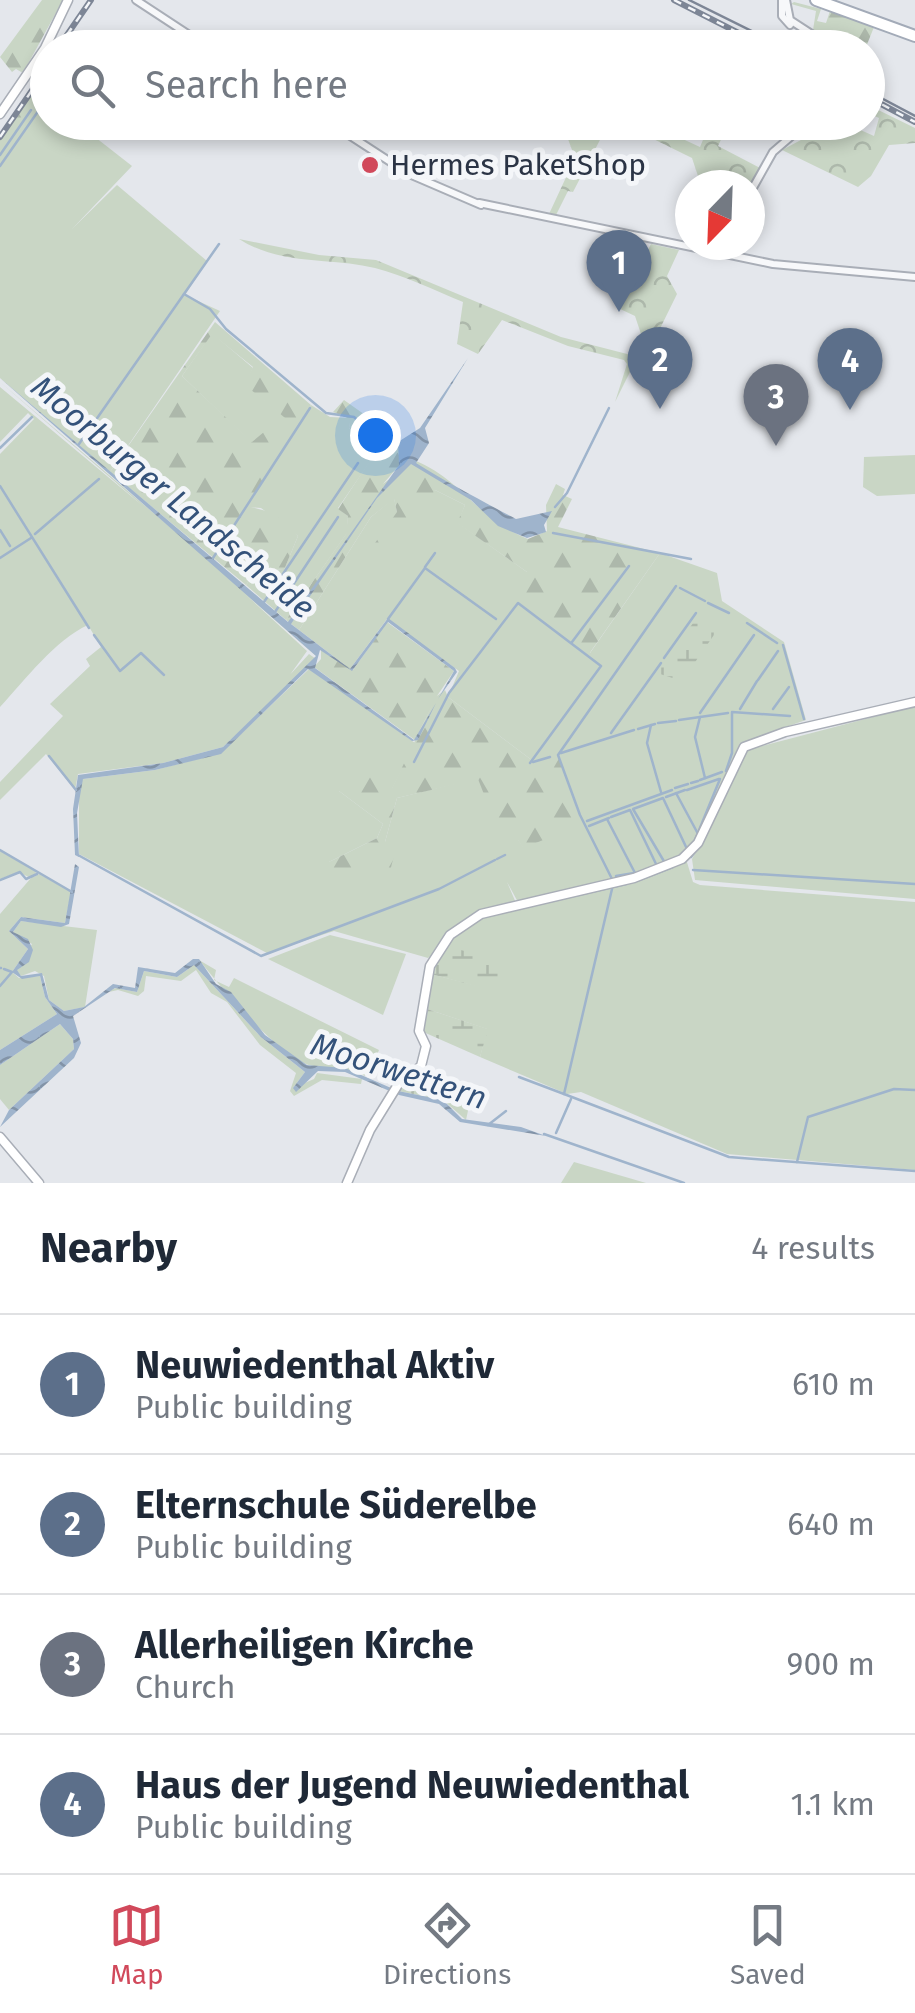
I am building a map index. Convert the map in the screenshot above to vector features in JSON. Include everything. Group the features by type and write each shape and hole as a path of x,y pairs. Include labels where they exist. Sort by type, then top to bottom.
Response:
{"main road":[{"path":"54,30 68,0"},
{"path":"806,0 915,36"},
{"path":"0,114 30,70"},
{"path":"347,1183 370,1130 395,1090 419,1069 426,1053 419,1032 432,960 462,924 490,912 616,883 675,862 698,843 744,747 785,732 915,702"},
{"path":"0,1137 39,1183"}],"street":[{"path":"136,0 181,30"},
{"path":"784,0 790,20 804,30"},
{"path":"356,140 409,174 479,203 675,245"},
{"path":"762,170 770,155 788,140"},
{"path":"765,260 792,266 915,277"}],"green space":[{"path":"42,0 63,0 47,30 30,30 30,60 23,73 16,69 12,72 0,57"},
{"path":"791,4 821,9 817,21 826,23 830,11 874,27 813,30 816,11"},
{"path":"30,95 30,111 0,154 0,140"},
{"path":"30,110 30,140 99,140 132,166 72,229 117,185 207,261 185,295 220,311 110,472 0,378 0,154"},
{"path":"885,113 915,128 915,143 889,145 871,176 858,187 782,150 801,140 885,140"},
{"path":"568,140 600,140 573,192 568,191 556,215 549,214 575,158"},
{"path":"655,140 685,140 700,147 703,140 721,140 718,146 762,169 761,170 696,170 692,158"},
{"path":"239,239 319,255 376,260 561,337 631,355 641,334 635,316 618,308 651,244 675,249 667,276 677,294 649,351 652,360 688,369 686,373 635,362 615,402 627,364 624,360 568,346 502,320 478,354 457,344 463,302 375,268 288,257"},
{"path":"215,322 311,405 296,427 244,384 253,367 212,334 182,376 252,442 270,427 289,441 247,506 274,513 298,536 284,570 258,568 246,585 110,472"},
{"path":"212,333 253,368 245,384 296,426 311,405 330,417 351,418 349,428 376,453 338,508 348,516 347,533 286,620 246,585 258,568 284,570 298,536 261,508 247,507 252,443 182,376"},
{"path":"0,382 313,649 316,656 243,592 307,651 290,674 309,654 316,659 223,747 163,763 78,774 75,790 46,754 0,800 0,782 63,716 50,704 90,666 86,659 101,647 88,625 76,632 41,661 0,707 0,454 34,419 28,413 0,442 0,387 143,506"},
{"path":"344,400 399,439 403,461 383,484 414,460 445,478 510,531 528,539 547,531 546,505 556,484 565,489 563,495 572,499 558,527 660,553 589,654 520,604 527,572 457,523 465,505 435,490 399,551 375,543 397,512 394,499 371,517 299,630 286,620 346,534 348,516 338,509 375,453 349,428 350,419 333,412"},
{"path":"915,455 915,494 877,496 863,487 864,457"},
{"path":"435,490 465,505 458,523 527,572 590,653 660,553 717,573 722,601 784,642 806,720 740,743 690,850 629,877 519,904 507,882 516,903 486,912 428,958 334,931 267,953 79,854 79,783 83,779 155,770 221,753 310,668 415,743 392,789 339,791 383,824 377,838 329,862 385,842 397,798 478,778 523,847 533,761 448,697 459,671 387,619 350,669 299,630 371,517 394,498 397,512"},
{"path":"696,619 716,632 682,681 657,673"},
{"path":"387,622 454,671 437,696 445,690 448,697 533,761 557,754 581,825 523,848 518,840 503,843 478,779 397,798 385,842 395,852 390,871 339,885 329,862 377,838 383,824 339,791 357,764 392,788 433,704 415,740 314,667 321,659 321,650 353,670"},
{"path":"915,706 915,899 695,880 692,859 747,750"},
{"path":"0,851 36,872 34,877 39,874 71,892 65,923 21,917 9,931 28,949 12,972 19,978 40,976 45,997 57,1014 0,1050 0,914 31,878 18,872 0,879"},
{"path":"686,859 693,882 700,885 915,902 915,1170 727,1154 581,1092 567,1094 480,1057 487,1029 427,1009 431,974 497,991 444,946 477,918 600,890"},
{"path":"21,921 97,930 85,1007 64,1011 49,1000 44,976 35,971 21,976 16,970 32,944 13,932"},
{"path":"330,935 406,954 383,1015 268,959"},
{"path":"444,946 506,961 497,992 431,974"},
{"path":"199,960 216,970 214,978 209,972"},
{"path":"194,965 261,1037 305,1072 293,1088 314,1079 317,1073 362,1079 361,1084 322,1080 294,1096 290,1091 296,1073 260,1045 227,1002 211,993 196,970 181,981 146,976 144,991 138,996 118,990 104,993 116,988 137,992 144,971 177,977"},
{"path":"234,978 379,1050 368,1077 313,1066 293,1057 217,981 229,987"},
{"path":"427,1009 488,1029 480,1057 421,1031"},
{"path":"60,1024 73,1039 74,1049 9,1110 0,1099 0,1065"},
{"path":"409,1064 472,1092 466,1120 443,1100 398,1091"},
{"path":"574,1162 646,1183 561,1183"}],"water":[{"path":"468,358 425,428 429,443 416,463 516,519 552,511 544,525 546,532 527,538 498,526 471,500 411,464 377,498 291,624 350,669 388,618 455,668 457,672 438,699 454,671 388,622 352,671 320,650 315,668 414,740 436,703 418,740 412,741 308,669 221,754 155,770 83,779 77,813 79,857 75,855 73,809 78,775 163,763 223,747 316,656 0,378 288,622 399,465 398,442 420,428"},
{"path":"75,864 79,867 69,924 61,927 21,921 13,932 28,939 33,950 29,962 17,970 21,976 42,973 49,1000 64,1011 84,1007 113,984 135,988 138,967 175,973 193,959 199,959 216,984 231,992 265,1035 307,1065 345,1068 398,1091 443,1100 462,1119 521,1127 546,1136 460,1122 439,1104 399,1095 345,1072 318,1071 296,1092 293,1088 305,1072 261,1037 194,965 177,977 144,971 137,992 115,988 73,1016 81,1043 74,1058 0,1127 9,1110 74,1049 73,1039 60,1024 0,1065 0,1050 57,1014 45,997 40,976 22,979 12,972 28,949 9,931 21,917 65,923"}],"waterway":[{"path":"0,155 30,111"},
{"path":"0,166 30,123"},
{"name":"Moorburger Landscheide","path":"79,444 219,244"},
{"path":"184,294 210,309 226,329 326,413 354,417 373,434 398,445"},
{"name":"Moorburger Landscheide","path":"213,558 310,408"},
{"path":"555,507 567,493 609,408"},
{"name":"Moorburger Landscheide","path":"0,448 32,417"},
{"name":"Moorburger Landscheide","path":"264,602 358,463"},
{"name":"Moorburger Landscheide","path":"35,534 99,479"},
{"path":"0,486 89,628"},
{"name":"Moorburger Landscheide","path":"275,612 338,517"},
{"path":"0,530 10,546"},
{"path":"553,533 691,559"},
{"path":"0,558 31,538"},
{"path":"425,567 435,553"},
{"path":"572,642 629,566"},
{"path":"388,619 425,568 496,619"},
{"path":"612,879 580,815 558,755 676,586"},
{"path":"680,588 705,601"},
{"path":"414,762 449,693 518,603 601,666 530,763"},
{"path":"708,603 729,613"},
{"path":"664,658 696,613"},
{"path":"747,623 777,643"},
{"path":"94,635 120,671 141,653 164,675"},
{"path":"700,713 754,635"},
{"path":"783,645 804,719"},
{"path":"758,680 778,651"},
{"path":"611,733 661,663"},
{"path":"740,709 757,681"},
{"path":"773,709 789,687"},
{"path":"726,771 732,753 732,712 790,716"},
{"path":"679,720 728,713"},
{"path":"700,717 695,737 705,778"},
{"path":"658,723 676,721"},
{"path":"638,729 655,724"},
{"path":"651,725 647,743 661,792"},
{"path":"561,753 634,730"},
{"path":"49,756 76,790"},
{"path":"533,762 550,757"},
{"path":"700,780 722,772"},
{"path":"687,790 719,779"},
{"path":"695,840 720,779"},
{"path":"691,783 698,781"},
{"path":"675,788 688,784"},
{"path":"587,821 672,790"},
{"path":"666,797 685,790"},
{"path":"676,793 697,832"},
{"path":"665,863 633,809 663,798 687,849"},
{"path":"611,817 630,810 657,866"},
{"path":"589,826 609,818"},
{"path":"607,819 635,873"},
{"path":"691,857 699,846"},
{"path":"0,850 72,892"},
{"path":"78,855 261,956 439,889 495,860"},
{"path":"497,859 505,855"},
{"path":"639,880 673,867"},
{"path":"693,870 915,884"},
{"path":"0,880 20,872 26,879 37,874"},
{"path":"616,876 634,873"},
{"path":"517,909 626,884"},
{"path":"519,1077 564,1094 612,889"},
{"path":"0,986 12,972 4,969"},
{"path":"424,1023 431,982"},
{"path":"797,1162 808,1117 894,1089 915,1090"},
{"name":"Moorwettern","path":"564,1094 729,1157 915,1171"},
{"path":"556,1133 571,1099"},
{"path":"488,1125 506,1111"},
{"name":"Moorwettern","path":"544,1134 684,1183"}],"tram line":[{"path":"689,0 750,30"},
{"path":"885,100 915,116"}],"railway":[{"path":"70,30 91,0"},
{"path":"674,0 733,30"},
{"path":"0,137 30,93"},
{"path":"885,106 915,122"}],"place":[{"name":"Hermes PaketShop","path":"370,165"},
{"name":"Neuwiedenthal Aktiv","path":"619,312"},
{"name":"Elternschule Süderelbe","path":"660,409"},
{"name":"Haus der Jugend Neuwiedenthal","path":"850,410"},
{"name":"Allerheiligen Kirche","path":"776,446"}]}
